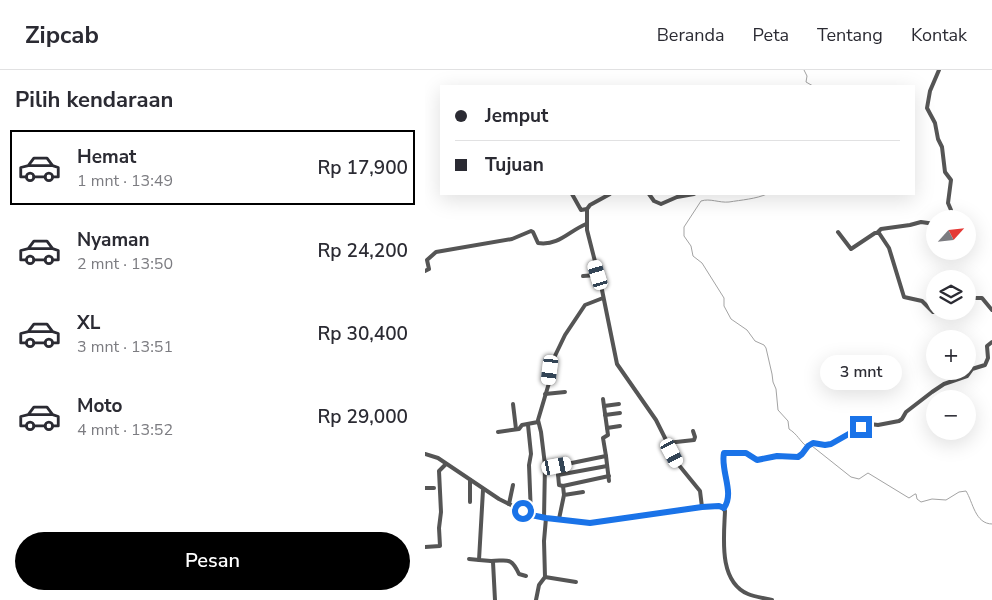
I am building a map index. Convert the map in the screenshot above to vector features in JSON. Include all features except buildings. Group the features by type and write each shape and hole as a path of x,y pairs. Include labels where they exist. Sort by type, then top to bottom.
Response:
{"street":[{"path":"939,70 930,90 927,108 935,123 938,139 942,147 945,172 951,180 948,203 951,210"},
{"path":"573,195 580,209 587,209"},
{"path":"608,195 590,205 587,209 586,224 617,364 656,420 685,473 700,490 702,507"},
{"path":"650,195 654,201 661,204 676,195"},
{"path":"838,232 851,249 881,229 926,223"},
{"path":"425,271 429,269 427,260 436,252 512,239 531,231 538,243 557,241 586,224"},
{"path":"877,233 889,248 904,298 922,301 926,305"},
{"path":"583,276 598,275"},
{"path":"537,600 539,585 545,577 544,473 539,422 545,394 552,362 568,330 586,303 603,298"},
{"path":"976,298 982,298 992,310"},
{"path":"772,600 744,592 733,580 727,568 724,508 727,503 728,494 723,459 724,453 746,453 759,460 777,456 798,457 813,443 831,444 861,427 870,424 879,425 899,421 906,412 944,384 967,376 972,369 985,365 988,358 987,346 992,342"},
{"path":"545,394 565,392"},
{"path":"603,399 608,435 603,438 609,482"},
{"path":"513,404 517,430"},
{"path":"604,406 619,404"},
{"path":"605,415 620,413"},
{"path":"498,432 517,430 522,426 539,422"},
{"path":"528,425 531,454 529,464 531,515"},
{"path":"607,428 620,426"},
{"path":"667,443 694,440 693,431"},
{"path":"425,454 438,458 483,490 509,504 531,515 545,518 590,523 702,507 719,506 724,508"},
{"path":"606,456 557,465 559,485 563,486 609,476"},
{"path":"425,547 440,546 439,471 446,464"},
{"path":"558,475 607,466"},
{"path":"538,473 544,473"},
{"path":"470,480 470,502"},
{"path":"509,504 513,485"},
{"path":"559,519 564,495 563,486"},
{"path":"425,488 435,488"},
{"path":"479,560 483,490"},
{"path":"564,495 583,492"},
{"path":"469,559 511,561 519,574 526,576"},
{"path":"491,560 494,564 495,600"},
{"path":"545,577 576,582"}],"waterway":[{"path":"804,70 807,76 806,82 811,85"},
{"path":"764,195 729,202 701,201 684,227 684,236 691,246 693,256 702,263 724,298 724,306 731,319 747,330 755,341 766,348 776,389 778,410 788,421 789,429 806,446"},
{"path":"810,446 851,477 859,479 868,473 909,498 916,494 917,499 921,502 932,499 946,500 959,492 966,491 978,516 986,523 992,524"}],"route":[{"path":"523,511 546,518 590,523 702,507 719,506 724,508 727,503 728,494 723,459 724,453 746,453 757,460 777,456 798,457 810,444 831,444 861,427"}]}
